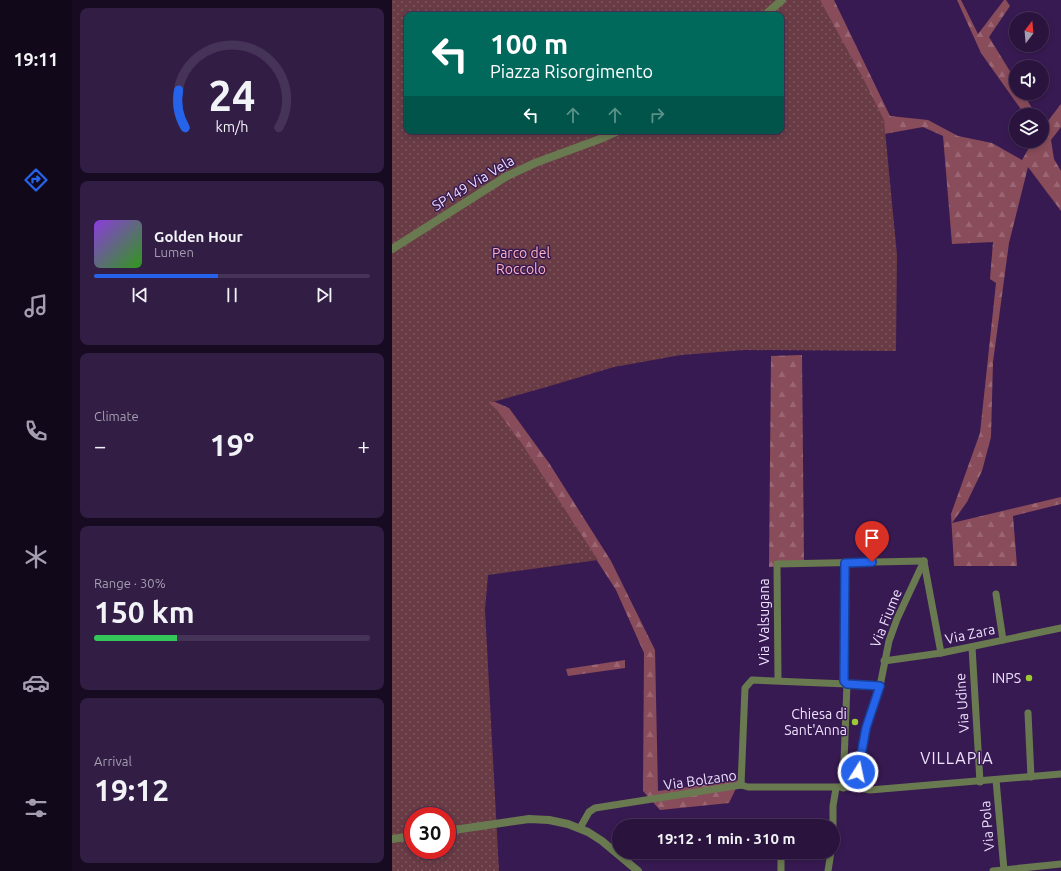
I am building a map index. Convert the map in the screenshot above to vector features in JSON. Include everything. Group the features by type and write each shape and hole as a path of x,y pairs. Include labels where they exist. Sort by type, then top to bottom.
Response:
{"street":[{"path":"768,12 782,0"},
{"name":"SP149 Via Vela","path":"392,249 507,176 530,165 600,140 612,134"},
{"path":"833,819 833,806 839,788 847,684 844,681 845,563 924,562 941,653"},
{"name":"Via Fiume","path":"856,788 866,728 880,686 889,641 897,619 924,562"},
{"name":"Via Valsugana","path":"778,680 777,564 845,563"},
{"path":"996,594 1003,640"},
{"name":"Via Zara","path":"884,661 941,653 1061,628"},
{"name":"Via Udine","path":"972,647 980,782"},
{"path":"741,786 745,688 752,680 778,680 880,686"},
{"path":"1028,713 1031,777"},
{"name":"Via Bolzano","path":"580,828 589,812 595,808 741,786 856,788 870,790 980,782 1061,774"},
{"name":"Via Pola","path":"996,780 1004,870"},
{"path":"456,830 536,818 555,821 580,828 602,841 638,871"},
{"path":"392,839 404,837"},
{"path":"781,859 781,871"},
{"path":"828,871 830,859"},
{"path":"993,871 1061,864"}],"green space":[{"name":"Parco del Roccolo","path":"392,0 820,0 884,120 897,255 896,351 744,350 681,355 614,367 489,403 497,410 524,447 598,560 488,575 485,610 499,871 392,871"},
{"path":"814,0 834,0 890,116 928,120 958,136 992,143 1022,160 1029,148 1049,148 1049,120 1061,104 1061,127 1051,140 1054,159 1061,171 1061,211 1028,167 1009,243 993,362 991,437 982,471 967,502 952,523 1061,497 1061,504 1013,516 1017,566 954,566 951,514 980,433 996,283 990,279 993,242 952,244 943,136 923,127 879,135"},
{"path":"957,0 961,0 978,34 1004,0 1006,0 1010,6 989,37 1009,70 1009,92 981,53"},
{"path":"1014,100 1027,100 1032,108 1020,108"},
{"path":"392,289 486,398 509,408 549,463 611,561 655,650 658,791 740,780 729,803 660,810 643,791 644,653 616,590 519,440 510,442"},
{"path":"802,355 804,564 769,567 771,356"},
{"path":"625,660 625,668 568,676 566,669"}],"place":[{"name":"INPS","path":"1029,678"},
{"name":"Chiesa di Sant'Anna","path":"855,722"}],"district":[{"name":"VILLAPIA","path":"957,758"}],"route":[{"path":"858,772 866,728 880,686 847,684 844,681 845,563 872,562"}]}
